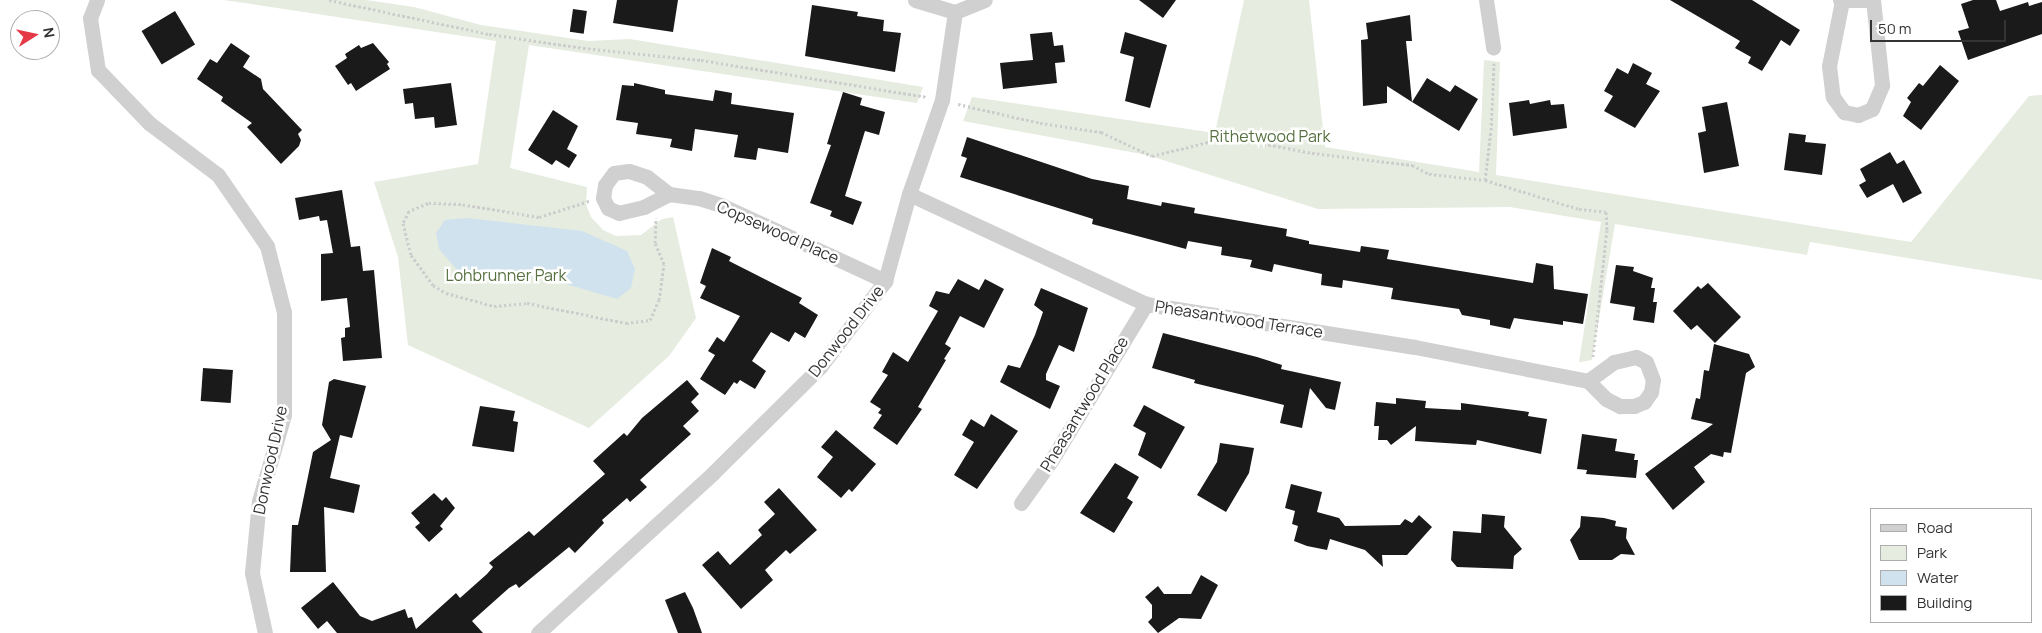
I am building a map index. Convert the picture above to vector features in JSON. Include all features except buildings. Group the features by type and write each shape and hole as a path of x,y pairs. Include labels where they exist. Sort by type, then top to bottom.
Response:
{"street":[{"name":"Donwood Drive","path":"97,0 90,18 98,70 148,123 218,175 267,246 284,312 284,415 258,501 252,573 265,633"},
{"path":"915,0 955,12 985,0"},
{"path":"1486,0 1493,48"},
{"path":"1841,0 1873,0 1882,85 1872,109 1858,115 1844,112 1833,97 1829,66 1841,0"},
{"name":"Donwood Drive","path":"538,633 713,473 820,368 885,280 910,194 942,100 955,12"},
{"path":"630,171 647,177 669,194 652,203 619,213 608,208 603,198 605,185 614,173 630,171"},
{"name":"Copsewood Place","path":"669,194 699,198 723,206 885,280"},
{"name":"Pheasantwood Terrace","path":"910,194 1146,304 1415,347 1588,381"},
{"name":"Pheasantwood Place","path":"1021,503 1051,461 1146,304"}],"path":[{"path":"329,0 489,34 701,60 942,100 1040,123 1101,132 1152,156 1229,137 1312,152 1412,165 1429,174 1484,180 1579,209 1606,212 1607,230 1588,381"},
{"path":"1484,180 1491,130 1493,48"},
{"path":"603,198 575,203 539,217 461,204 428,203 408,211 403,223 411,255 433,285 446,294 494,306 527,303 626,324 650,320 659,300 664,264 655,243 657,222 652,203"}],"green space":[{"name":"Lohbrunner Park","path":"224,0 366,0 414,7 481,25 588,41 630,39 923,87 917,103 529,45 510,168 587,187 586,204 591,217 603,230 616,236 641,235 662,219 673,217 696,318 669,356 589,428 408,345 398,257 374,182 478,164 496,41"},
{"name":"Rithetwood Park","path":"1244,0 1309,0 1325,147 1479,172 1484,60 1500,62 1496,175 1911,242 2029,96 2042,95 2042,280 1810,242 1807,255 1615,224 1592,360 1579,362 1601,222 1510,207 1318,209 1147,155 963,121 972,97 1215,133"}],"water":[{"path":"467,218 582,231 627,251 635,269 631,288 617,299 539,276 494,281 460,273 439,249 436,233 445,220"}]}
